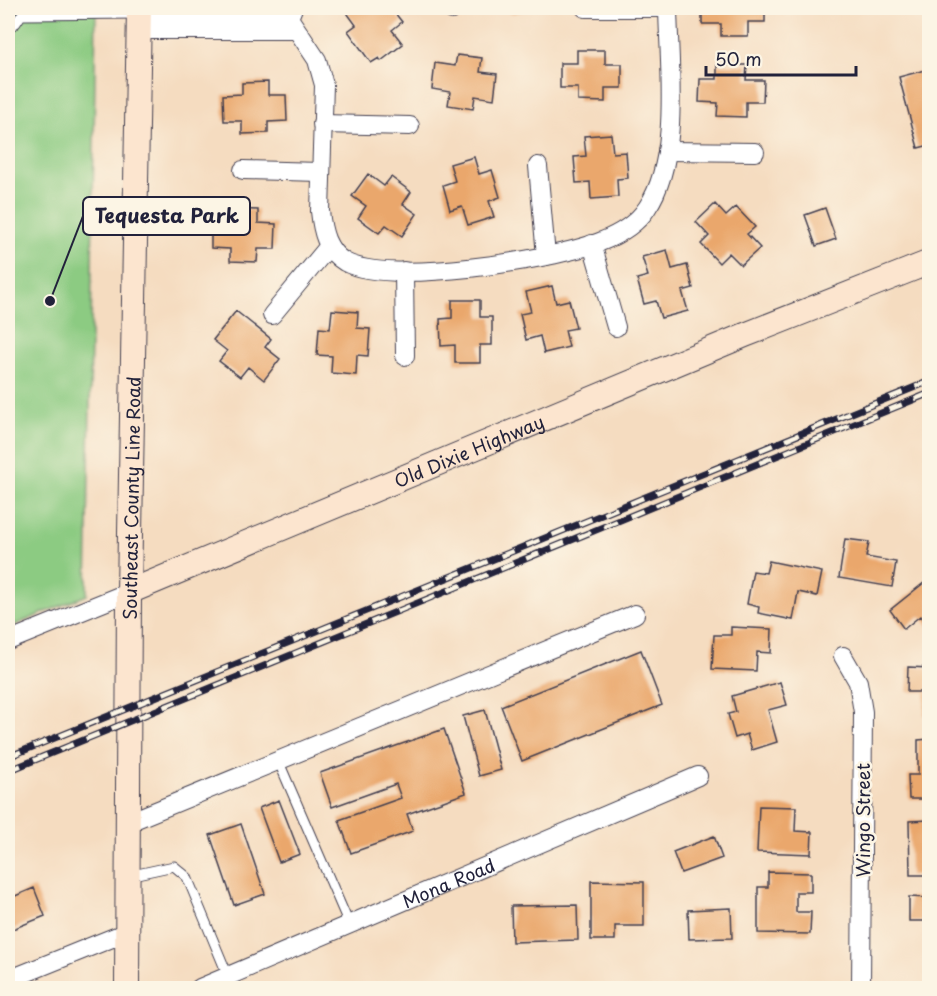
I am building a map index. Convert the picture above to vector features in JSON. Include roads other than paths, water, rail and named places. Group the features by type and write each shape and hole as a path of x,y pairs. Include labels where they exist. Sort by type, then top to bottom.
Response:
{"street":[{"path":"139,17 292,19 317,60 324,85 320,172 322,231 328,246 342,261 358,268 388,272 478,266 546,256 592,244 631,227 647,208 661,182 667,151 668,8 585,8"},
{"name":"Southeast County Line Road","path":"127,988 129,592 139,17"},
{"path":"322,123 410,126"},
{"path":"667,151 755,152"},
{"path":"538,166 546,256"},
{"path":"243,170 320,172"},
{"path":"592,244 616,327"},
{"path":"272,315 328,246"},
{"name":"Old Dixie Highway","path":"8,641 754,331 930,262"},
{"path":"404,271 405,356"},
{"path":"129,822 635,614"},
{"name":"Wingo Street","path":"843,656 858,682 863,712 861,988"},
{"name":"Mona Road","path":"200,988 698,776"},
{"path":"8,980 128,933"}],"lane":[{"path":"8,28 25,11 139,17"},
{"path":"278,760 350,924"},
{"path":"128,876 174,866 187,877 228,976"}],"railway":[{"path":"8,757 930,381"},
{"path":"8,771 930,393"}],"place":[{"name":"Tequesta Park","path":"50,301"}]}
